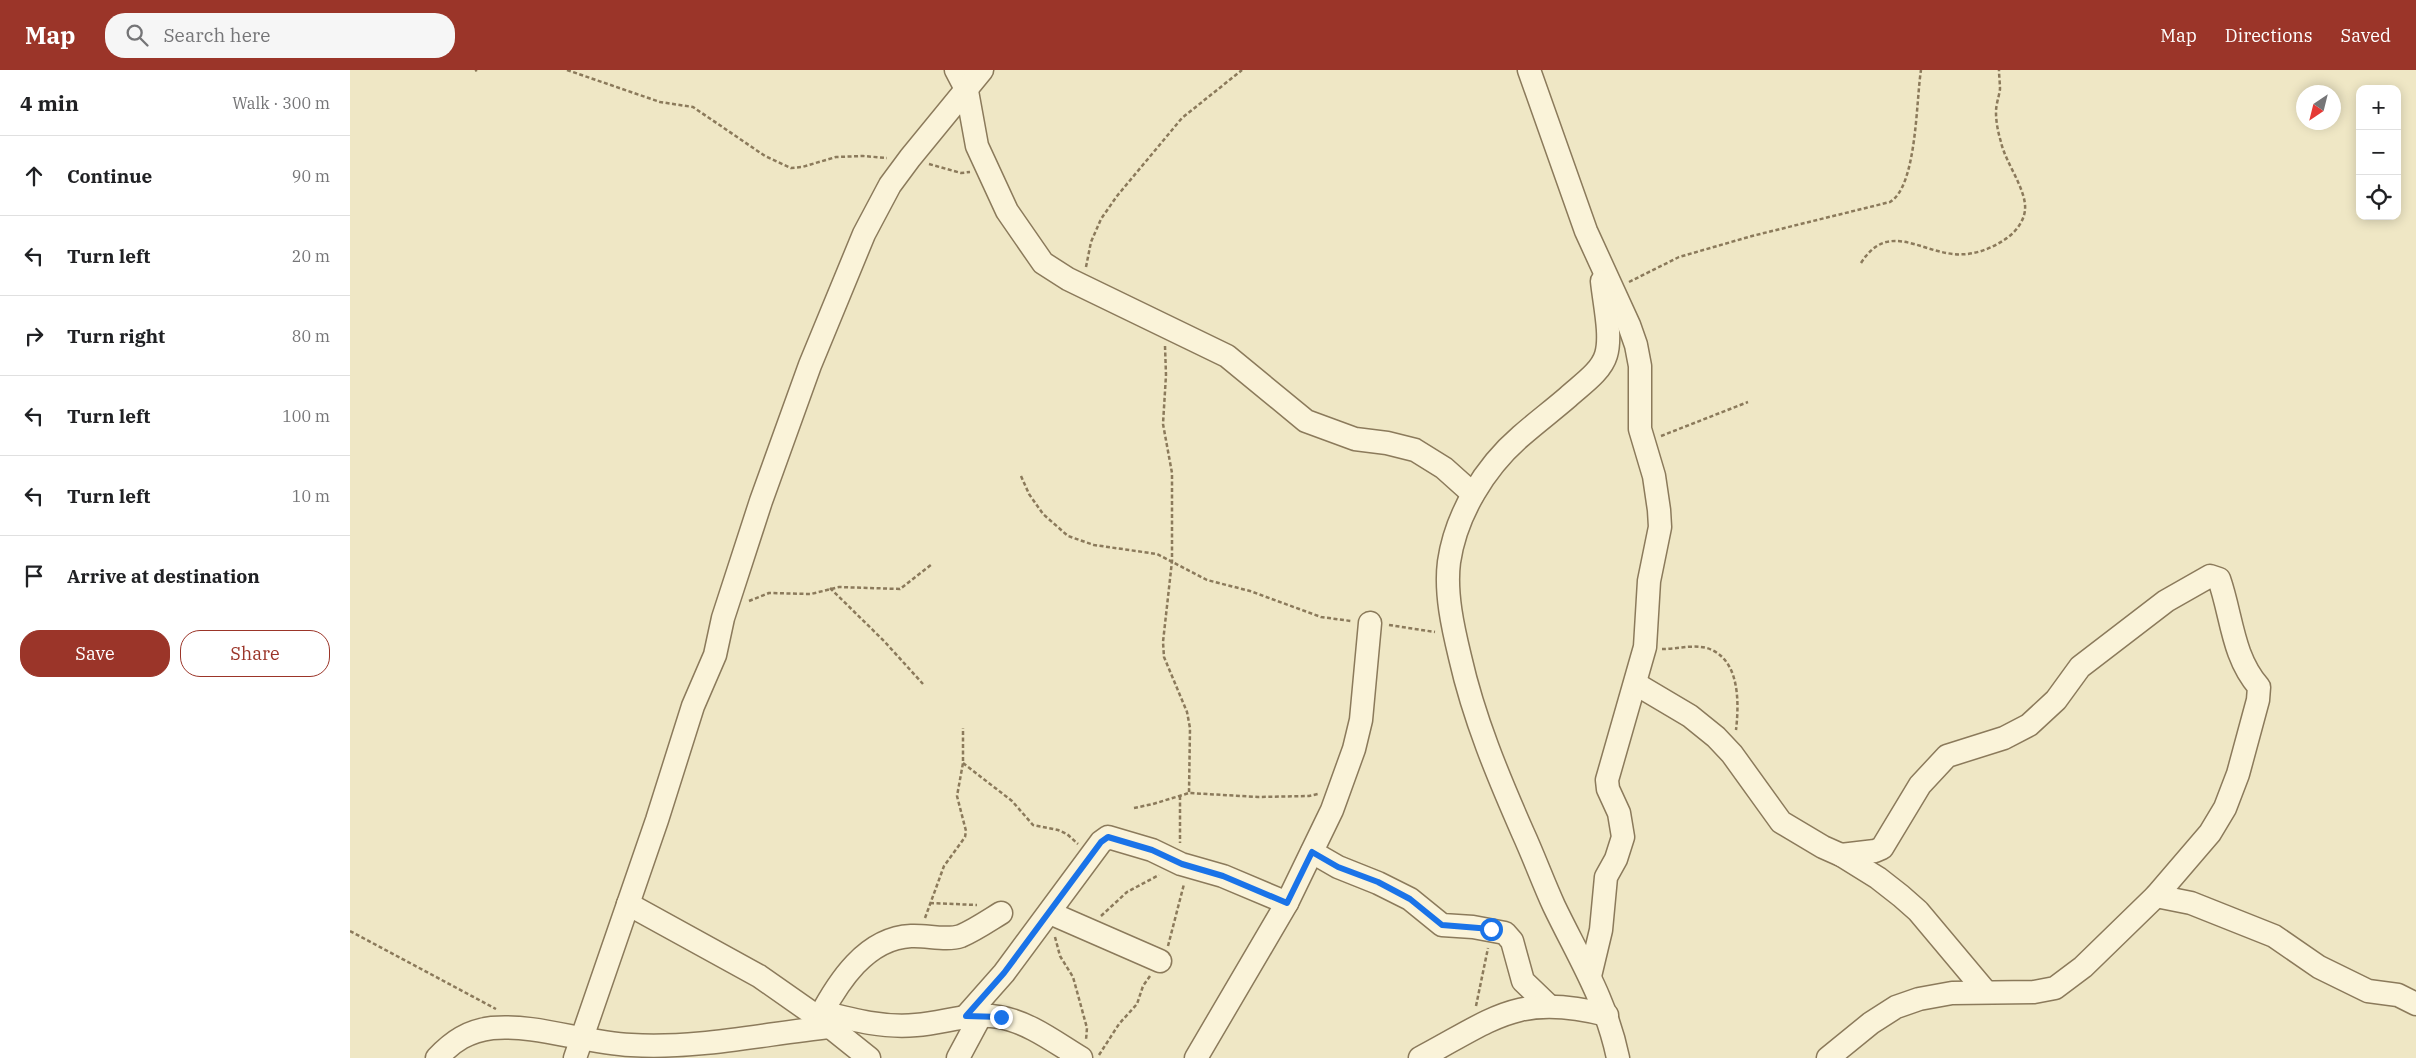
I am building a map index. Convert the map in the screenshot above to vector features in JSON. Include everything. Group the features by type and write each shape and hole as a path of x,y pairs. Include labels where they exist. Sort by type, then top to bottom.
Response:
{"street":[{"path":"956,70 967,90 977,146 1007,211 1036,255 1053,270 1228,356 1306,421 1326,430 1355,439 1387,443 1415,450 1444,468 1473,494"},
{"path":"578,1048 657,820 693,706 715,655 723,618 784,432 864,234 890,185 982,70"},
{"path":"1529,70 1586,231 1636,345 1640,366 1638,413 1643,443 1654,476 1660,527 1649,580 1645,647 1636,684 1607,780 1608,789 1619,813 1622,837 1616,859 1606,877 1601,930 1590,976"},
{"path":"1601,265 1608,342 1604,361 1593,375 1520,437 1493,465 1473,494 1456,532 1449,563 1449,590 1454,632 1466,684 1486,748 1554,906 1590,976 1606,1015 1618,1058"},
{"path":"1828,1058 1871,1023 1896,1007 1939,994 2034,992 2055,988 2083,967 2156,896 2210,833 2225,808 2238,774 2258,700 2259,687 2249,676 2238,653 2220,579 2210,576 2166,601 2087,662 2056,700 2029,725 2004,738 1946,756 1920,785 1882,848 1867,853 1841,855"},
{"path":"1196,1058 1287,903 1341,788 1361,720 1370,623"},
{"path":"1636,684 1690,716 1732,754 1781,822 1878,878 1918,911 1986,992"},
{"path":"958,1058 974,1016 1101,842 1108,837 1152,850 1173,868 1223,876 1287,903"},
{"path":"1312,852 1338,867 1378,882 1410,899 1442,925 1491,929 1510,937 1523,981 1548,1006"},
{"path":"2156,896 2191,903 2274,936 2319,968 2368,991 2398,995 2416,1004"},
{"path":"628,904 759,976 824,1019 869,1058"},
{"path":"824,1019 842,979 868,953 892,940 919,936 960,936 1001,913"},
{"path":"1050,913 1160,961"},
{"path":"1420,1058 1471,1029 1503,1014 1522,1008 1548,1006 1582,1009 1606,1015"},
{"path":"437,1058 447,1047 467,1033 492,1028 531,1030 578,1048 629,1045 687,1046 824,1019 882,1026 898,1026 919,1025 974,1016 1001,1017 1020,1023 1083,1051"}],"path":[{"path":"567,70 653,100 693,106 765,156 791,168 802,167 836,157 910,158 961,173 986,167"},
{"path":"1085,286 1091,242 1101,218 1182,118 1242,70"},
{"path":"1618,302 1625,285 1679,257 1752,236 1890,202 1897,198 1902,190 1913,150 1921,70"},
{"path":"1861,263 1870,249 1876,244 1890,241 1926,247 1952,254 1970,254 1994,247 2012,235 2022,220 2025,202 2000,142 1996,111 2000,89 1999,70"},
{"path":"1166,327 1163,424 1172,473 1172,561 1164,616 1164,657 1187,712 1190,728 1189,793"},
{"path":"1643,443 1748,402"},
{"path":"1020,476 1029,494 1043,514 1068,536 1094,545 1152,553 1172,561 1207,580 1250,591 1321,617 1434,632 1454,632"},
{"path":"746,602 769,593 811,594 830,588 900,589 932,564"},
{"path":"830,588 884,641 923,684"},
{"path":"1645,647 1673,649 1693,646 1712,649 1723,658 1736,686 1737,718 1732,754"},
{"path":"919,936 944,866 965,838 966,830 957,796 963,763 963,728"},
{"path":"963,763 1012,801 1033,825 1058,830 1075,840 1082,850 1086,863"},
{"path":"1134,808 1189,793 1258,797 1309,796 1341,788"},
{"path":"1088,930 1127,892 1173,868 1180,796"},
{"path":"1050,913 1060,956 1072,977 1087,1028 1083,1051"},
{"path":"1471,1029 1491,929"},
{"path":"350,931 498,1010"}],"route":[{"path":"1001,1017 966,1016 1004,973 1104,838 1108,837 1135,844 1182,864 1245,884 1287,903 1312,852 1338,867 1378,882 1410,899 1442,925 1491,929"}]}
